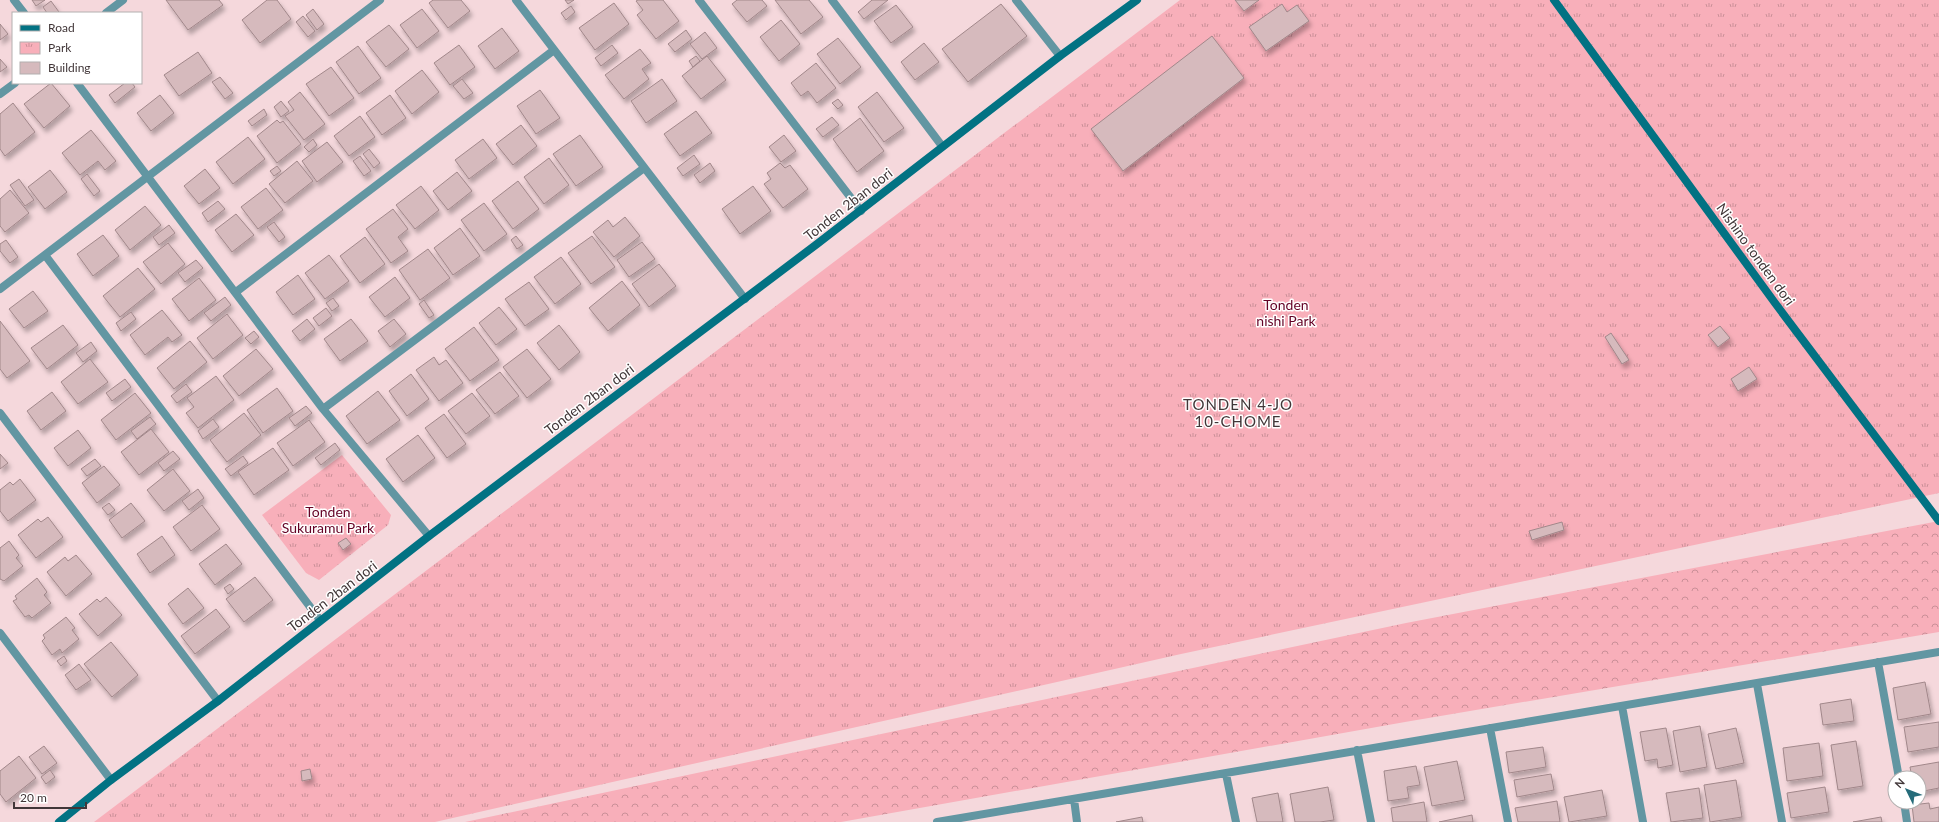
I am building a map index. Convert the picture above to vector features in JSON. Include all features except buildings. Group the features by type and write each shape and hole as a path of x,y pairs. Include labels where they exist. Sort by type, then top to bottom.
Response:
{"street":[{"path":"14,0 23,12"},
{"path":"107,12 123,0"},
{"path":"0,289 380,0"},
{"path":"516,0 745,299"},
{"path":"699,0 861,211"},
{"path":"832,0 942,146"},
{"path":"1016,0 1060,56"},
{"name":"Tonden 2ban dori","path":"59,822 111,780 218,701 320,620 398,562 429,536 861,211 942,146 1060,56 1138,0"},
{"name":"Nishino tonden dori","path":"1554,0 1775,302 1938,518"},
{"path":"236,292 554,50"},
{"path":"0,94 14,84"},
{"path":"78,84 323,409 429,536"},
{"path":"323,409 644,168"},
{"path":"45,255 320,620"},
{"path":"0,413 218,701"},
{"path":"0,633 111,780"},
{"path":"937,822 1939,652"},
{"path":"1878,662 1898,770"},
{"path":"1756,684 1782,822"},
{"path":"1622,706 1643,822"},
{"path":"1490,728 1508,822"},
{"path":"1357,750 1371,822"},
{"path":"1226,774 1236,822"},
{"path":"1074,799 1077,822"},
{"path":"1905,810 1907,822"}],"green space":[{"name":"Tonden nishi Park","path":"1180,0 1939,0 1939,493 1181,654 435,822 94,822"},
{"name":"Tonden Sukuramu Park","path":"342,455 391,515 388,525 319,580 306,573 262,515"},
{"path":"1939,521 1939,632 1405,722 841,822 465,822 1406,623"}],"district":[{"name":"TONDEN 4-JO 10-CHOME","path":"1238,412"}]}
